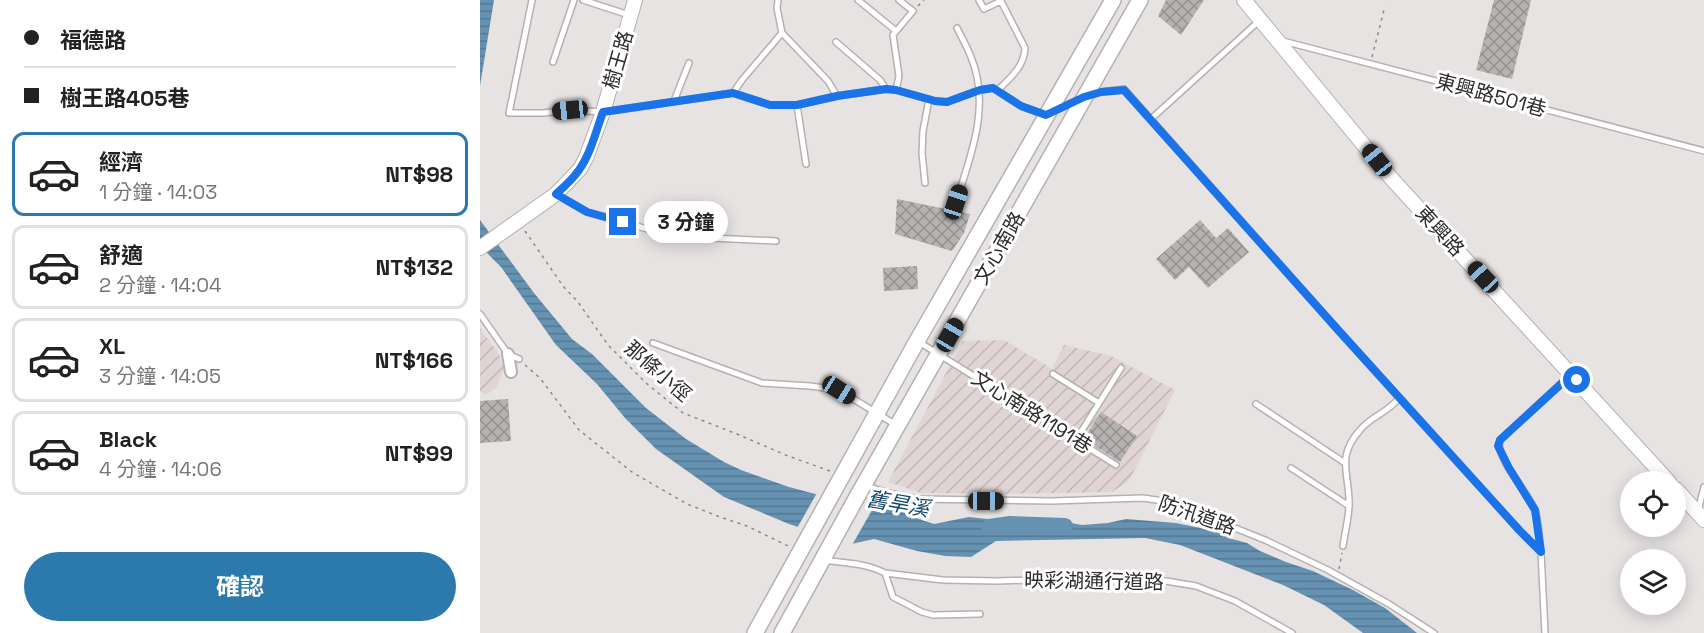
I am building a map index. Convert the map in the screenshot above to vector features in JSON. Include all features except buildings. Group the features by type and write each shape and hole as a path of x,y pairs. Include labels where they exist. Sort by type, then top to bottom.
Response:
{"main road":[{"name":"文心南路","path":"798,545 876,414 1113,0"},
{"name":"文心南路","path":"823,558 1140,0"},
{"path":"755,633 798,545"},
{"path":"782,633 823,558"}],"street":[{"name":"樹王路","path":"480,248 556,194 572,180 580,169 603,112 635,0"},
{"name":"東興路","path":"1244,0 1391,178 1659,471"},
{"path":"511,372 514,356"},
{"path":"1686,500 1701,516"}],"lane":[{"path":"532,0 509,113 570,110 603,112 733,93 770,105 797,105 886,89 947,102 980,90 993,88 1021,106 1046,115 1084,97 1101,92 1124,90 1399,398 1541,552"},
{"path":"553,62 574,0"},
{"path":"583,0 630,16"},
{"path":"778,0 777,8 782,33 828,81 837,96"},
{"path":"858,0 896,31"},
{"path":"896,90 899,76 893,35 913,11 899,0"},
{"path":"979,0 984,9 1001,1 1025,48 1021,67 998,90"},
{"path":"1151,119 1261,20"},
{"path":"956,202 978,124 980,90 972,59 957,28"},
{"path":"733,93 782,33"},
{"name":"東興路501巷","path":"1279,40 1704,151"},
{"path":"836,42 880,80 886,89"},
{"path":"674,101 689,63"},
{"path":"925,183 922,141 929,99"},
{"path":"797,105 806,164"},
{"path":"556,194 587,212 658,232 711,238 776,241"},
{"path":"480,314 514,356"},
{"name":"文心南路1191巷","path":"917,341 1116,465"},
{"path":"653,343 762,383 839,390 897,426"},
{"path":"1076,440 1120,368"},
{"path":"1053,374 1099,403"},
{"path":"1545,633 1541,552 1535,510 1498,446 1500,440 1572,374"},
{"path":"1343,546 1349,506 1346,453 1359,430 1393,406 1399,398"},
{"path":"1256,404 1345,463"},
{"path":"1291,468 1349,506"},
{"path":"1701,516 1704,487"},
{"name":"防汛道路","path":"861,490 918,499 1052,501 1143,498 1170,502 1265,540 1338,576 1389,604 1434,633"},
{"name":"映彩湖通行道路","path":"823,558 874,568 885,573 943,580 998,581 1115,577 1154,579 1196,586 1235,601 1292,633"},
{"path":"885,573 893,597 922,612 933,615 980,614"}],"path":[{"path":"1370,63 1385,6"},
{"name":"那條小徑","path":"518,221 608,345 645,383 683,413 838,475"},
{"path":"514,356 540,378 579,430 632,472 687,504 798,545"},
{"path":"1338,576 1343,546"}],"shaded area":[{"path":"480,328 499,354 504,370 496,388 485,395 480,391"},
{"path":"1004,340 1052,369 1064,345 1111,356 1175,390 1129,481 1112,492 995,494 922,493 888,482 963,341"}],"water":[{"path":"480,0 494,0 480,86"},
{"name":"舊旱溪","path":"480,220 534,293 572,339 592,354 646,408 686,439 741,470 789,487 872,509 880,497 910,516 934,524 969,517 1029,528 1065,522 1082,525 1126,519 1176,523 1215,531 1353,590 1385,608 1417,633 1363,633 1324,605 1283,585 1180,545 1145,538 996,541 971,557 945,556 874,539 851,544 789,524 724,497 656,449 625,418 597,384 556,345 501,267 480,246"}],"pier":[{"path":"818,491 871,505 878,495 880,496 851,547 796,530"}],"waterway":[{"name":"舊旱溪","path":"989,527 1010,524 1065,526"}],"route":[{"path":"623,222 587,212 556,194 572,180 580,169 603,112 733,93 770,105 797,105 886,89 947,102 980,90 993,88 1021,106 1046,115 1084,97 1101,92 1124,90 1354,348 1541,552 1535,510 1498,446 1500,440 1572,374 1577,380"}]}
